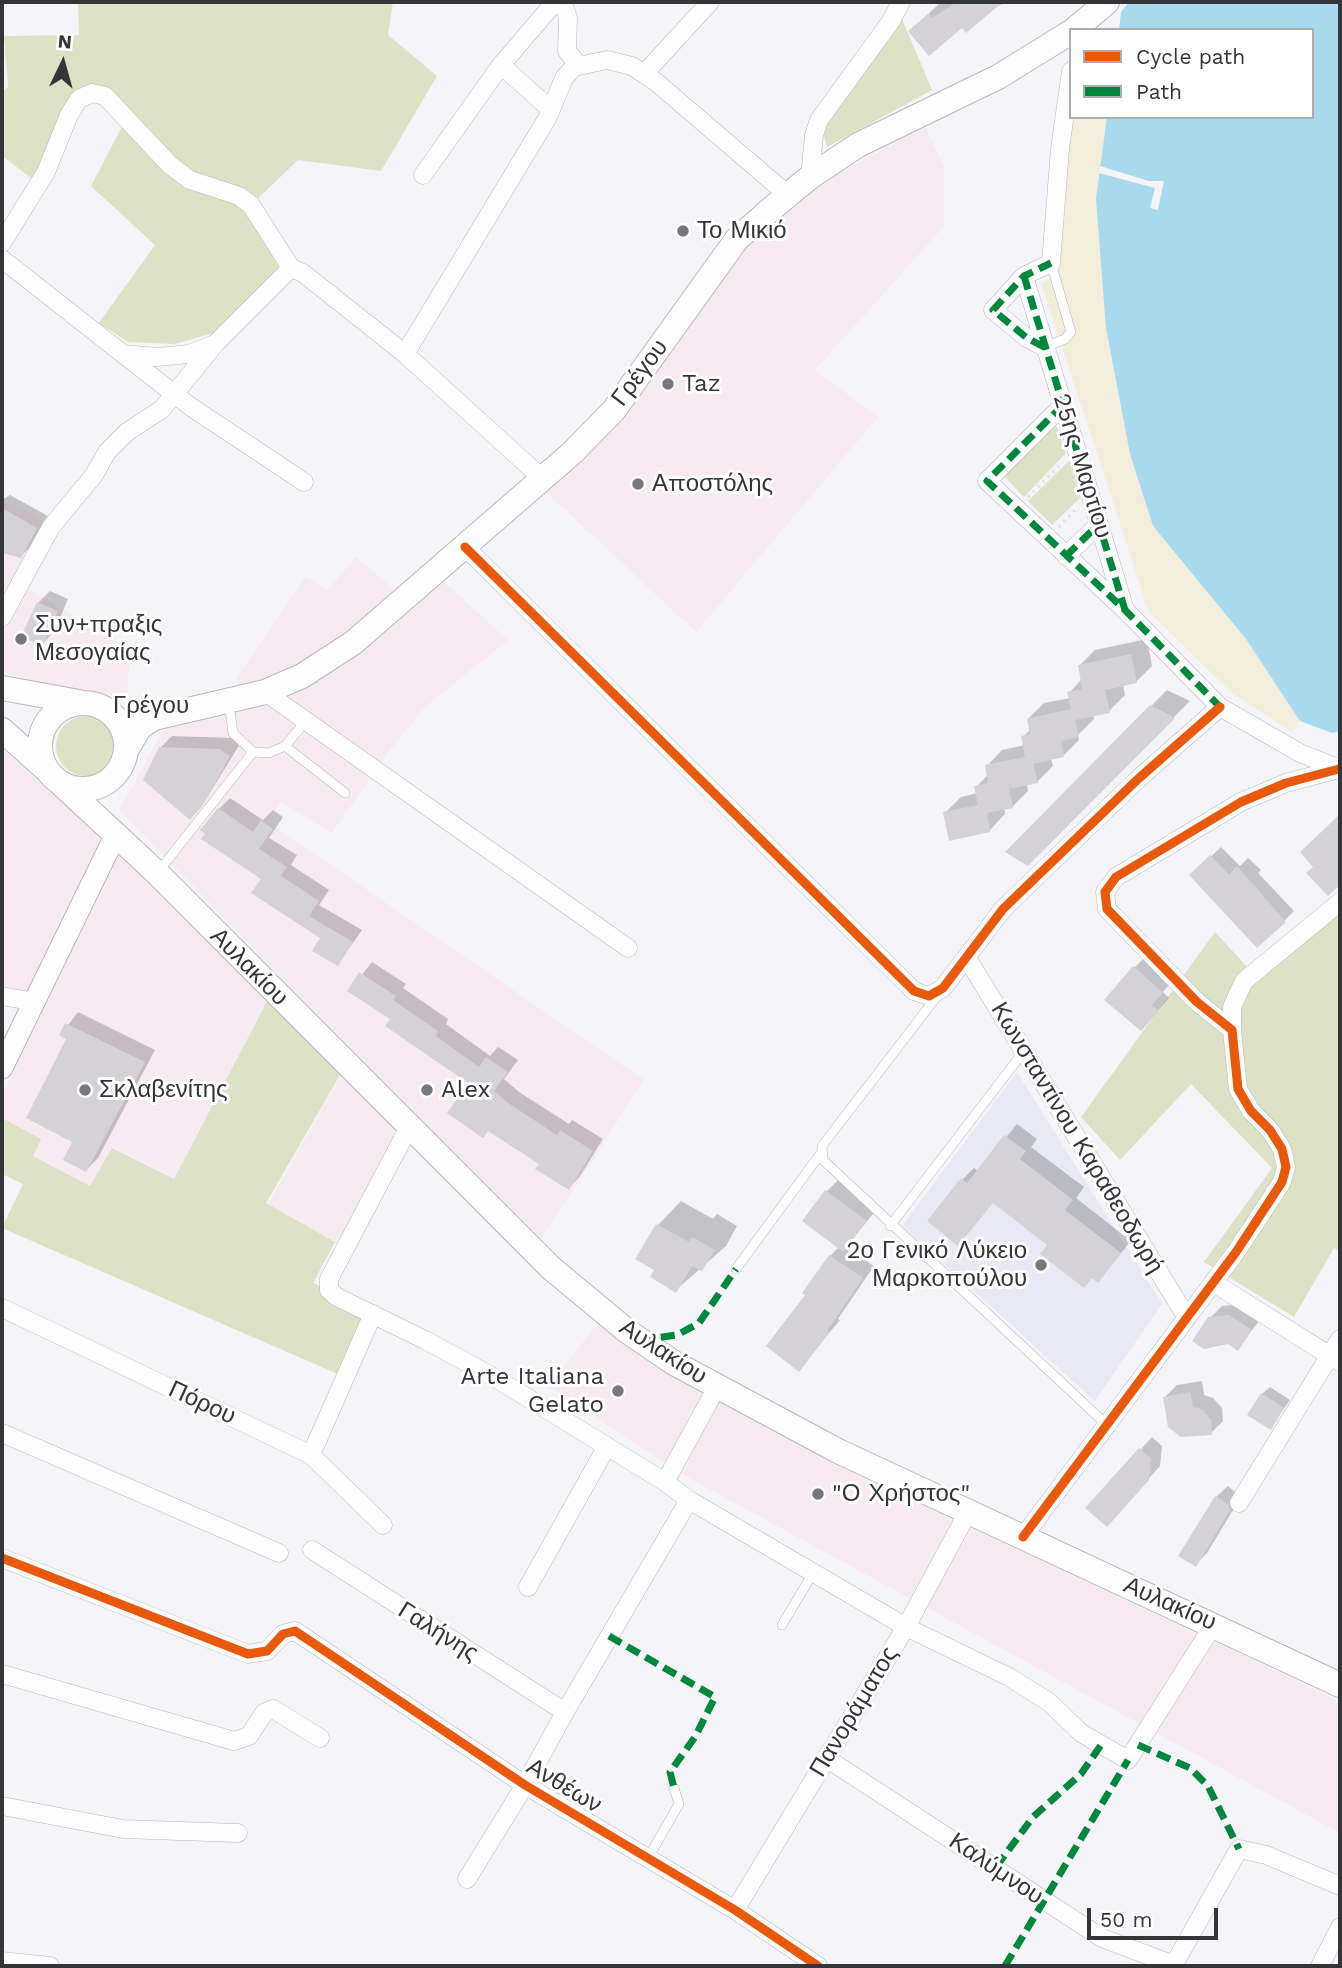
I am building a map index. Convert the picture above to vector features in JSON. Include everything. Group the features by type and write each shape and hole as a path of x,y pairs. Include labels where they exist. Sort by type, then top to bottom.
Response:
{"main road":[{"name":"Γρέγου","path":"1078,28 1107,2"},
{"name":"Γρέγου","path":"2,688 91,704 145,709 229,701 265,692 302,676 353,643 465,547 614,410 737,239 788,195 858,145 998,77 1069,34"},
{"path":"115,776 102,785 88,789 72,788 53,776 40,746 48,722 67,706 91,704 120,723 127,749 123,763 109,786 106,810 116,834"},
{"name":"Γρέγου","path":"127,749 146,722 163,714 202,705"},
{"name":"Αυλακίου","path":"2,730 157,873 551,1268 588,1301 674,1363 838,1451 1340,1685"}],"street":[{"path":"422,175 500,65 555,2"},
{"path":"563,2 568,18 566,51 579,66"},
{"path":"644,74 710,2"},
{"path":"810,177 814,135 819,120 891,21 901,2"},
{"path":"405,354 548,117 564,78 579,66 607,60 632,66 788,195"},
{"path":"500,65 550,109"},
{"path":"1044,347 1027,338 993,310 1024,276 1051,263 1060,149 1069,85"},
{"path":"2,243 46,173 69,115 79,99 92,93 104,96 170,166 190,180 239,196 251,205 290,268 317,281 405,354 542,478"},
{"path":"2,259 175,394 304,482"},
{"path":"2,617 51,527 94,475 107,452 128,432 162,409 215,344 290,268"},
{"name":"25ης Μαρτίου","path":"1024,276 1125,610 1220,708 1300,752 1340,769"},
{"path":"123,354 157,357 189,354 215,344"},
{"path":"1063,405 987,481 1125,610"},
{"path":"1066,556 1099,524"},
{"path":"465,547 914,991 929,996 943,988 1003,909 1138,779 1220,708"},
{"path":"265,692 628,948"},
{"path":"1232,1030 1197,1002 1107,909 1105,892 1116,877 1241,802 1286,783 1340,769"},
{"path":"2,1068 116,834"},
{"path":"1023,1537 1214,1283 1282,1182 1286,1167 1282,1149 1270,1130 1251,1111 1238,1089 1232,1007 1244,981 1340,902"},
{"name":"Κωνσταντίνου Καραθεοδωρή","path":"967,958 1187,1318"},
{"path":"2,996 35,1002"},
{"path":"409,1127 329,1279 329,1290 337,1297 497,1379 665,1482 689,1500 813,1573 906,1627 1009,1677 1049,1702 1081,1733 1128,1760 1214,1624"},
{"path":"1214,1283 1335,1359"},
{"name":"Πόρου","path":"2,1308 311,1455 383,1525"},
{"path":"311,1455 373,1314"},
{"path":"1238,1503 1335,1359 1340,1339"},
{"path":"665,1482 717,1387"},
{"path":"2,1433 279,1553"},
{"path":"528,1587 607,1446"},
{"path":"467,1879 525,1785 689,1500"},
{"name":"Πανοράματος","path":"735,1910 906,1627 968,1512"},
{"name":"Γαλήνης","path":"312,1550 565,1712"},
{"name":"Ανθέων","path":"2,1558 248,1654 267,1651 283,1634 295,1631 525,1785 735,1910 818,1966"},
{"path":"2,1675 234,1741 249,1736 264,1713 273,1709 284,1713 320,1738"},
{"name":"Καλύμνου","path":"826,1758 1102,1938 1173,1966"},
{"path":"2,1806 123,1829 238,1833"},
{"path":"1173,1966 1239,1849 1266,1856 1340,1886"},
{"path":"1320,1966 1340,1927"},
{"path":"2,1961 50,1966"}],"lane":[{"path":"1044,347 1065,340 1071,332 1051,263"},
{"path":"229,701 233,733 253,752 269,753 285,746 306,721"},
{"path":"285,746 345,793"},
{"path":"157,873 253,752"},
{"path":"943,988 822,1146 823,1160 890,1226 1107,1425"},
{"path":"890,1226 1024,1051"},
{"path":"736,1269 821,1153"},
{"path":"782,1625 813,1573"},
{"path":"648,1858 678,1804 674,1788"}],"path":[{"path":"1016,508 1077,449"},
{"path":"1048,538 1090,494"}],"shaded area":[{"path":"925,127 944,166 944,226 815,370 878,417 696,632 546,492 623,417 749,242 802,194"},
{"path":"2,501 23,508 47,524 16,581 130,650 127,698 45,687 2,670"},
{"path":"356,557 399,594 336,646 260,686 240,689 237,677 306,577 327,591"},
{"path":"443,581 508,640 425,707 386,755 332,833 281,802 268,822 644,1080 540,1241 119,810 164,729 273,704 341,668"},
{"path":"2,750 110,835 26,996 2,985"},
{"path":"125,840 272,992 174,1179 113,1148 90,1186 33,1156 2,1118 2,1096"},
{"path":"345,1070 405,1127 338,1245 268,1204"},
{"name":"2ο Γενικό Λύκειο Μαρκοπούλου","path":"1017,1072 1162,1304 1095,1401 902,1226"},
{"path":"599,1321 767,1421 1340,1702 1340,1833 691,1479 549,1387"}],"green space":[{"path":"78,2 393,2 388,35 437,76 381,171 298,160 251,205 287,261 213,333 175,344 128,342 99,323 155,245 91,186 124,123 89,92 39,184 2,156 2,91 8,87 4,36 79,35"},
{"path":"902,19 932,90 827,147 823,132 845,94"},
{"path":"1056,425 1066,453 1024,497 1004,476"},
{"path":"1069,461 1081,497 1052,525 1028,501"},
{"path":"80,716 92,716 108,724 114,734 114,758 108,768 92,776 80,776 64,768 56,752 56,740 64,724"},
{"path":"1340,893 1340,1251 1334,1248 1294,1317 1204,1262 1272,1168 1191,1084 1120,1160 1081,1117 1215,932 1251,971"},
{"path":"272,992 344,1068 266,1203 335,1242 313,1283 370,1307 340,1375 2,1228 23,1184 2,1174 2,1118 41,1139 33,1156 90,1186 112,1148 174,1179"}],"sand":[{"path":"1072,119 1107,119 1106,328 1130,454 1153,526 1246,639 1300,721 1292,732 1233,694 1149,612 1041,283 1058,274"}],"water":[{"path":"1129,2 1340,2 1340,731 1332,733 1300,721 1246,639 1153,526 1130,454 1106,328 1096,199 1107,119 1314,119 1314,28 1119,28 1121,12"}],"pier":[{"path":"1100,166 1149,181 1164,181 1158,210 1150,208 1155,188 1099,173"}],"building":[{"path":"957,2 1003,2 966,33 962,28 929,56 908,31 928,14 932,18"},
{"path":"2,508 37,528 21,558 2,553"},
{"path":"37,602 58,611 43,646 21,637"},
{"path":"1131,654 1137,683 1105,690 1110,713 1075,720 1079,737 1061,741 1064,757 1033,764 1038,783 1009,789 1013,808 987,813 990,832 949,841 943,812 978,805 974,786 988,783 985,765 1025,757 1021,736 1030,734 1027,719 1071,709 1067,692 1082,689 1078,665"},
{"path":"1150,705 1175,718 1028,866 1005,852"},
{"path":"159,747 220,749 230,756 206,800 190,820 143,780"},
{"path":"218,808 253,832 261,820 273,829 259,849 287,867 281,876 319,901 309,916 353,942 338,966 312,951 320,938 251,893 261,879 201,839 205,834 200,830"},
{"path":"1340,814 1340,885 1328,896 1306,873 1313,867 1300,852"},
{"path":"1210,855 1229,875 1237,866 1286,922 1257,948 1189,875"},
{"path":"1133,966 1163,993 1152,1005 1159,1011 1141,1031 1104,1000"},
{"path":"359,972 396,996 393,1000 438,1031 436,1036 479,1067 486,1057 508,1072 494,1091 508,1103 557,1135 560,1130 593,1151 569,1190 535,1169 539,1164 488,1131 483,1138 447,1113 468,1083 385,1026 390,1019 347,991"},
{"name":"Σκλαβενίτης","path":"65,1023 145,1062 86,1172 63,1160 72,1142 26,1118 66,1039 59,1035"},
{"path":"1004,1135 1026,1151 1020,1159 1073,1200 1065,1210 1121,1253 1098,1283 1092,1278 1084,1288 1040,1254 1047,1245 993,1203 958,1246 927,1221 961,1178 967,1183"},
{"path":"825,1190 867,1221 843,1252 802,1221"},
{"path":"656,1224 689,1242 692,1237 715,1250 702,1271 692,1266 676,1293 650,1277 654,1270 635,1259"},
{"path":"829,1255 863,1278 827,1331 829,1333 799,1372 766,1346 805,1295 802,1293"},
{"path":"1229,1315 1252,1330 1238,1351 1228,1344 1204,1349 1192,1341 1208,1317"},
{"path":"1190,1392 1193,1407 1202,1409 1211,1420 1212,1435 1181,1437 1168,1427 1163,1397"},
{"path":"1261,1393 1284,1408 1271,1430 1247,1415"},
{"path":"1139,1448 1151,1458 1149,1480 1107,1527 1085,1508"},
{"path":"1215,1496 1228,1504 1230,1510 1196,1567 1178,1556"}],"marked path":[{"path":"1044,347 1027,338 993,310 1024,276 1051,263"},
{"path":"1024,276 1125,610"},
{"path":"1063,405 987,481 1125,610 1220,707"},
{"path":"1066,556 1099,524"},
{"path":"640,1340 677,1335 699,1323 736,1269"},
{"path":"609,1636 715,1697 695,1737 670,1772 674,1788"},
{"path":"996,1867 1033,1817 1081,1774 1101,1745"},
{"path":"1138,1745 1190,1768 1208,1786 1239,1849"},
{"path":"1005,1966 1128,1760"}],"cycle path":[{"path":"465,547 914,991 929,996 943,988 1003,909 1138,779 1220,707"},
{"path":"1023,1537 1236,1252 1282,1182 1286,1167 1282,1149 1270,1130 1251,1111 1238,1089 1232,1030 1197,1002 1107,909 1105,892 1116,877 1241,802 1286,783 1339,769"},
{"path":"2,1558 248,1654 267,1651 283,1634 295,1631 525,1785 735,1910 818,1966"}],"place":[{"name":"Το Μικιό","path":"683,231"},
{"name":"Taz","path":"668,384"},
{"name":"Αποστόλης","path":"638,484"},
{"name":"Συν+πραξις Μεσογαίας","path":"21,639"},
{"name":"Σκλαβενίτης","path":"85,1090"},
{"name":"Alex","path":"427,1090"},
{"name":"2ο Γενικό Λύκειο Μαρκοπούλου","path":"1041,1265"},
{"name":"Arte Italiana Gelato","path":"618,1391"},
{"name":"\"Ο Χρήστος\"","path":"818,1494"}]}
